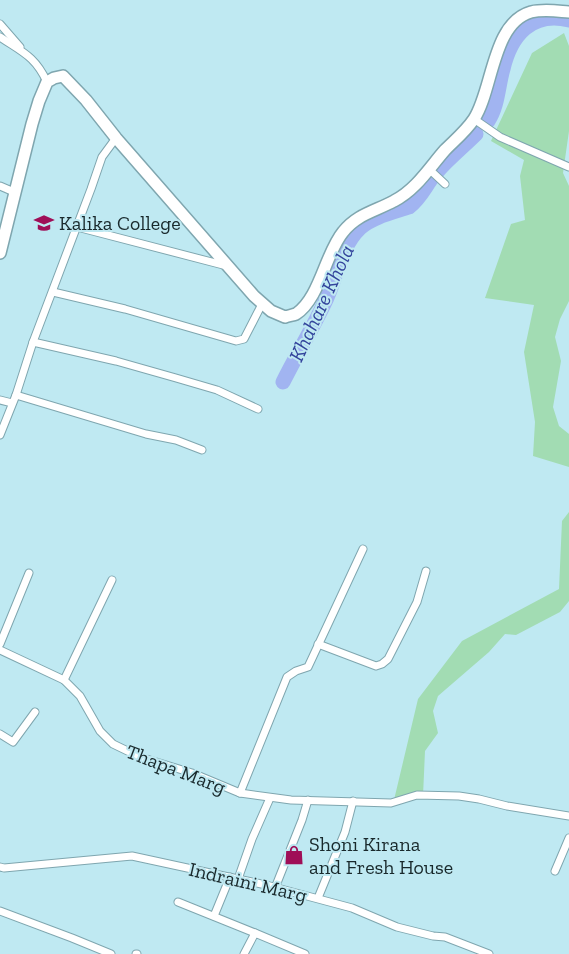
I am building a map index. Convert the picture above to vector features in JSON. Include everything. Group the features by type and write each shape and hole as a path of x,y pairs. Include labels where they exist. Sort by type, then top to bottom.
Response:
{"main road":[{"path":"0,253 32,124 47,82 63,76 86,100 116,138 262,304 271,311 285,317 296,314 318,285 328,258 342,232 356,219 371,210 395,200 413,187 474,119 487,90 494,61 502,41 520,17 543,10 569,12"}],"street":[{"path":"0,24 40,67 47,82"},
{"path":"0,37 25,52"},
{"path":"474,119 500,137 569,167"},
{"path":"0,435 102,157 116,138"},
{"path":"429,169 445,184"},
{"path":"0,186 14,192"},
{"path":"77,227 230,267"},
{"path":"53,292 125,309 236,341 244,339 262,304"},
{"path":"33,342 116,361 217,390 258,409"},
{"path":"16,395 146,434 176,440 202,450"},
{"path":"0,400 12,403"},
{"path":"240,793 287,677 308,667 363,549"},
{"path":"318,644 376,666 382,664 388,659 416,602 426,571"},
{"path":"0,644 29,573"},
{"path":"64,680 112,580"},
{"name":"Thapa Marg","path":"0,650 64,680 80,696 100,732 112,744 140,757 192,773 240,793 270,798 390,803 417,795 459,796 569,816"},
{"path":"0,734 13,742 35,712"},
{"path":"238,879 252,839 270,798"},
{"path":"275,888 308,800"},
{"path":"318,898 345,832 354,801"},
{"path":"556,871 569,838"},
{"name":"Indraini Marg","path":"0,866 4,868 132,856 318,898 352,908 397,927 445,937 489,954"},
{"path":"214,916 230,877"},
{"path":"178,902 304,954"},
{"path":"0,912 111,954"},
{"path":"244,954 254,933"}],"green space":[{"path":"564,33 569,46 569,131 563,173 569,186 569,301 560,319 555,337 561,361 553,407 559,426 569,434 569,467 533,456 535,422 524,352 534,305 485,298 511,224 525,220 520,176 524,160 491,141 532,53"},
{"path":"569,512 569,601 560,612 516,635 505,634 489,652 438,696 433,711 438,733 425,751 423,796 394,800 418,699 462,641 559,589 562,521"}],"waterway":[{"name":"Khahare Khola","path":"488,121 496,102 507,57 511,46 518,36 525,28 544,19 569,20"},
{"name":"Khahare Khola","path":"283,382 324,304 343,254 353,236 365,224 383,215 409,207 441,168 476,134"}],"place":[{"name":"Kalika College","path":"44,223"},
{"name":"Shoni Kirana and Fresh House","path":"294,855"}]}
